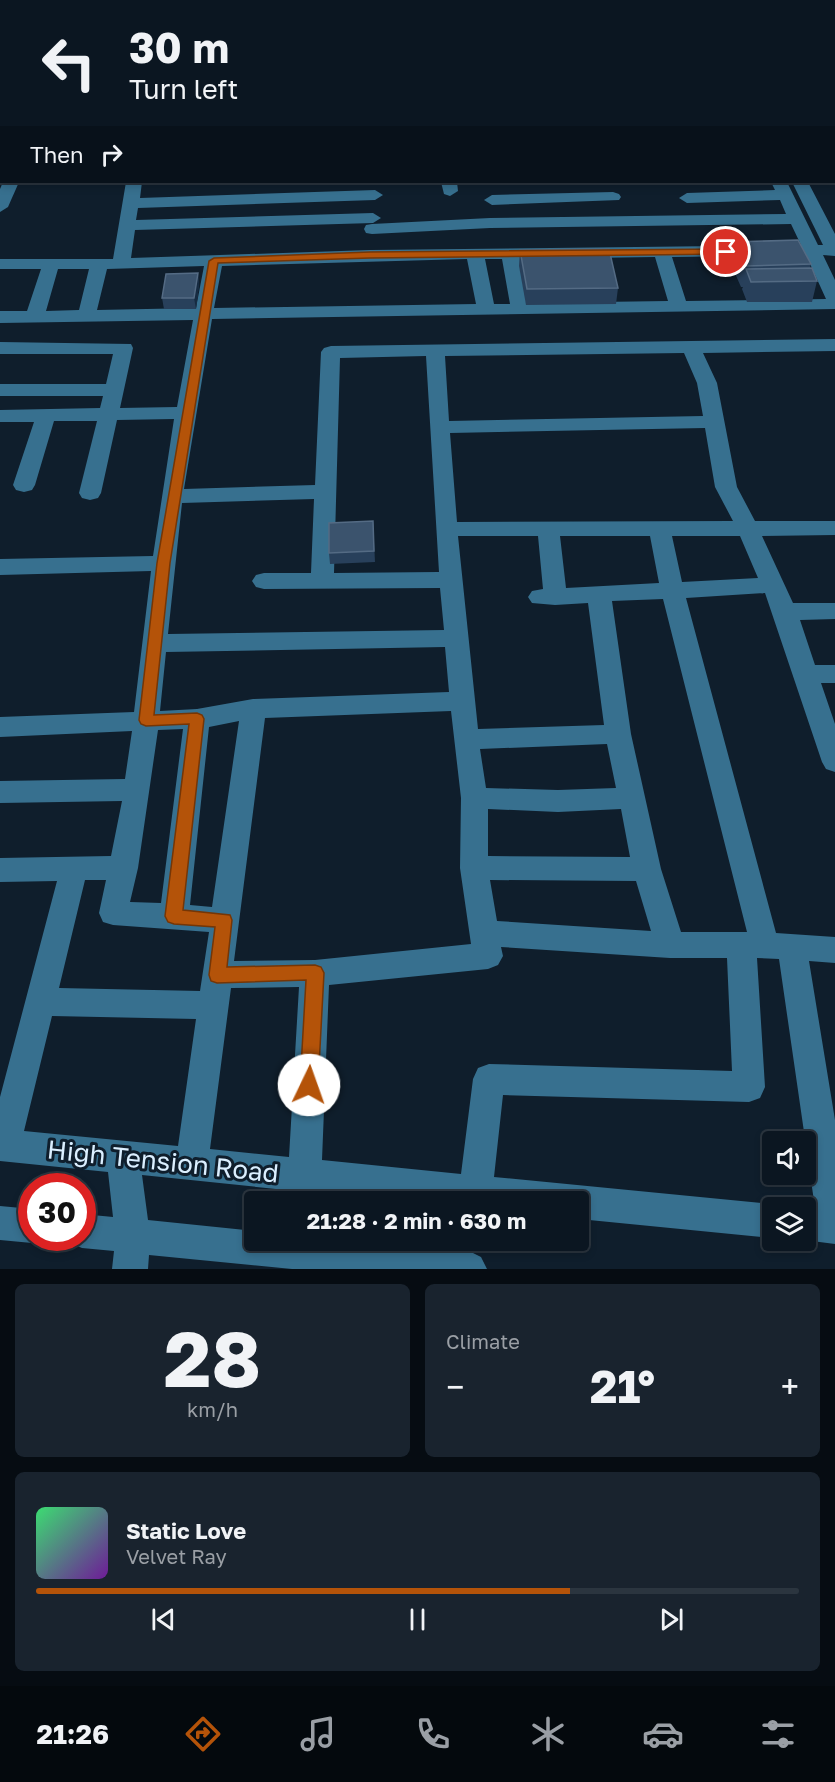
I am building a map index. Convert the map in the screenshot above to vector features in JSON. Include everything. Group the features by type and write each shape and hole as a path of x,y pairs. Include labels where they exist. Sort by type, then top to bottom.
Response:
{"street":[{"path":"0,207 10,183"},
{"path":"121,264 134,183"},
{"path":"0,264 121,264 370,255 835,251 800,183"},
{"path":"131,203 375,188 370,255"},
{"path":"687,198 782,188 835,298"},
{"path":"492,200 613,189 623,253"},
{"path":"812,206 835,204"},
{"path":"127,225 798,219"},
{"path":"662,252 679,306"},
{"path":"475,254 486,309"},
{"path":"510,254 520,308"},
{"path":"214,261 187,413 164,563 146,720 124,868 113,913 224,920"},
{"path":"87,315 99,264"},
{"path":"35,316 51,265"},
{"path":"0,317 835,304"},
{"path":"322,580 331,352 835,345"},
{"path":"690,346 708,383 726,487 748,528 785,612 834,753"},
{"path":"0,348 124,348 90,493"},
{"path":"217,975 315,973 488,956 474,868 474,798 462,701 446,529 435,350"},
{"path":"0,390 114,390"},
{"path":"0,416 187,413"},
{"path":"24,485 46,415"},
{"path":"440,427 714,422"},
{"path":"174,496 326,492"},
{"path":"548,527 548,597 773,585"},
{"path":"659,527 672,590 766,946 824,1075 835,1226 816,1225"},
{"path":"446,529 835,528"},
{"path":"0,567 164,563"},
{"path":"264,581 451,580"},
{"path":"599,594 618,734 646,869 670,945"},
{"path":"785,612 835,610"},
{"path":"155,643 456,638"},
{"path":"806,674 835,674"},
{"path":"0,727 197,719 253,709 462,701"},
{"path":"192,1164 253,709"},
{"path":"174,916 197,719"},
{"path":"466,739 618,734"},
{"path":"0,792 136,790"},
{"path":"474,798 558,801 632,798"},
{"path":"0,870 124,868"},
{"path":"474,868 646,869"},
{"path":"2,1145 74,869"},
{"path":"486,933 670,945 766,946 835,950"},
{"path":"476,1191 489,1079 749,1087 766,946"},
{"path":"304,1175 315,973"},
{"path":"40,1002 214,1005"},
{"name":"High Tension Road","path":"2,1145 466,1191"},
{"path":"123,1156 132,1252"},
{"name":"High Tension Road","path":"589,1203 762,1220"},
{"path":"0,1223 18,1225"},
{"path":"96,1237 132,1252 469,1269"}],"building":[{"path":"798,240 811,264 745,266 734,242"},
{"path":"609,249 618,288 527,289 520,250"},
{"path":"812,268 817,281 751,282 746,269"},
{"path":"198,273 194,298 162,298 166,274"},
{"path":"373,521 374,551 329,553 329,523"}],"route":[{"path":"309,1085 315,973 217,975 224,920 174,916 197,719 146,720 164,563 187,413 214,261 370,255 726,252"}]}
